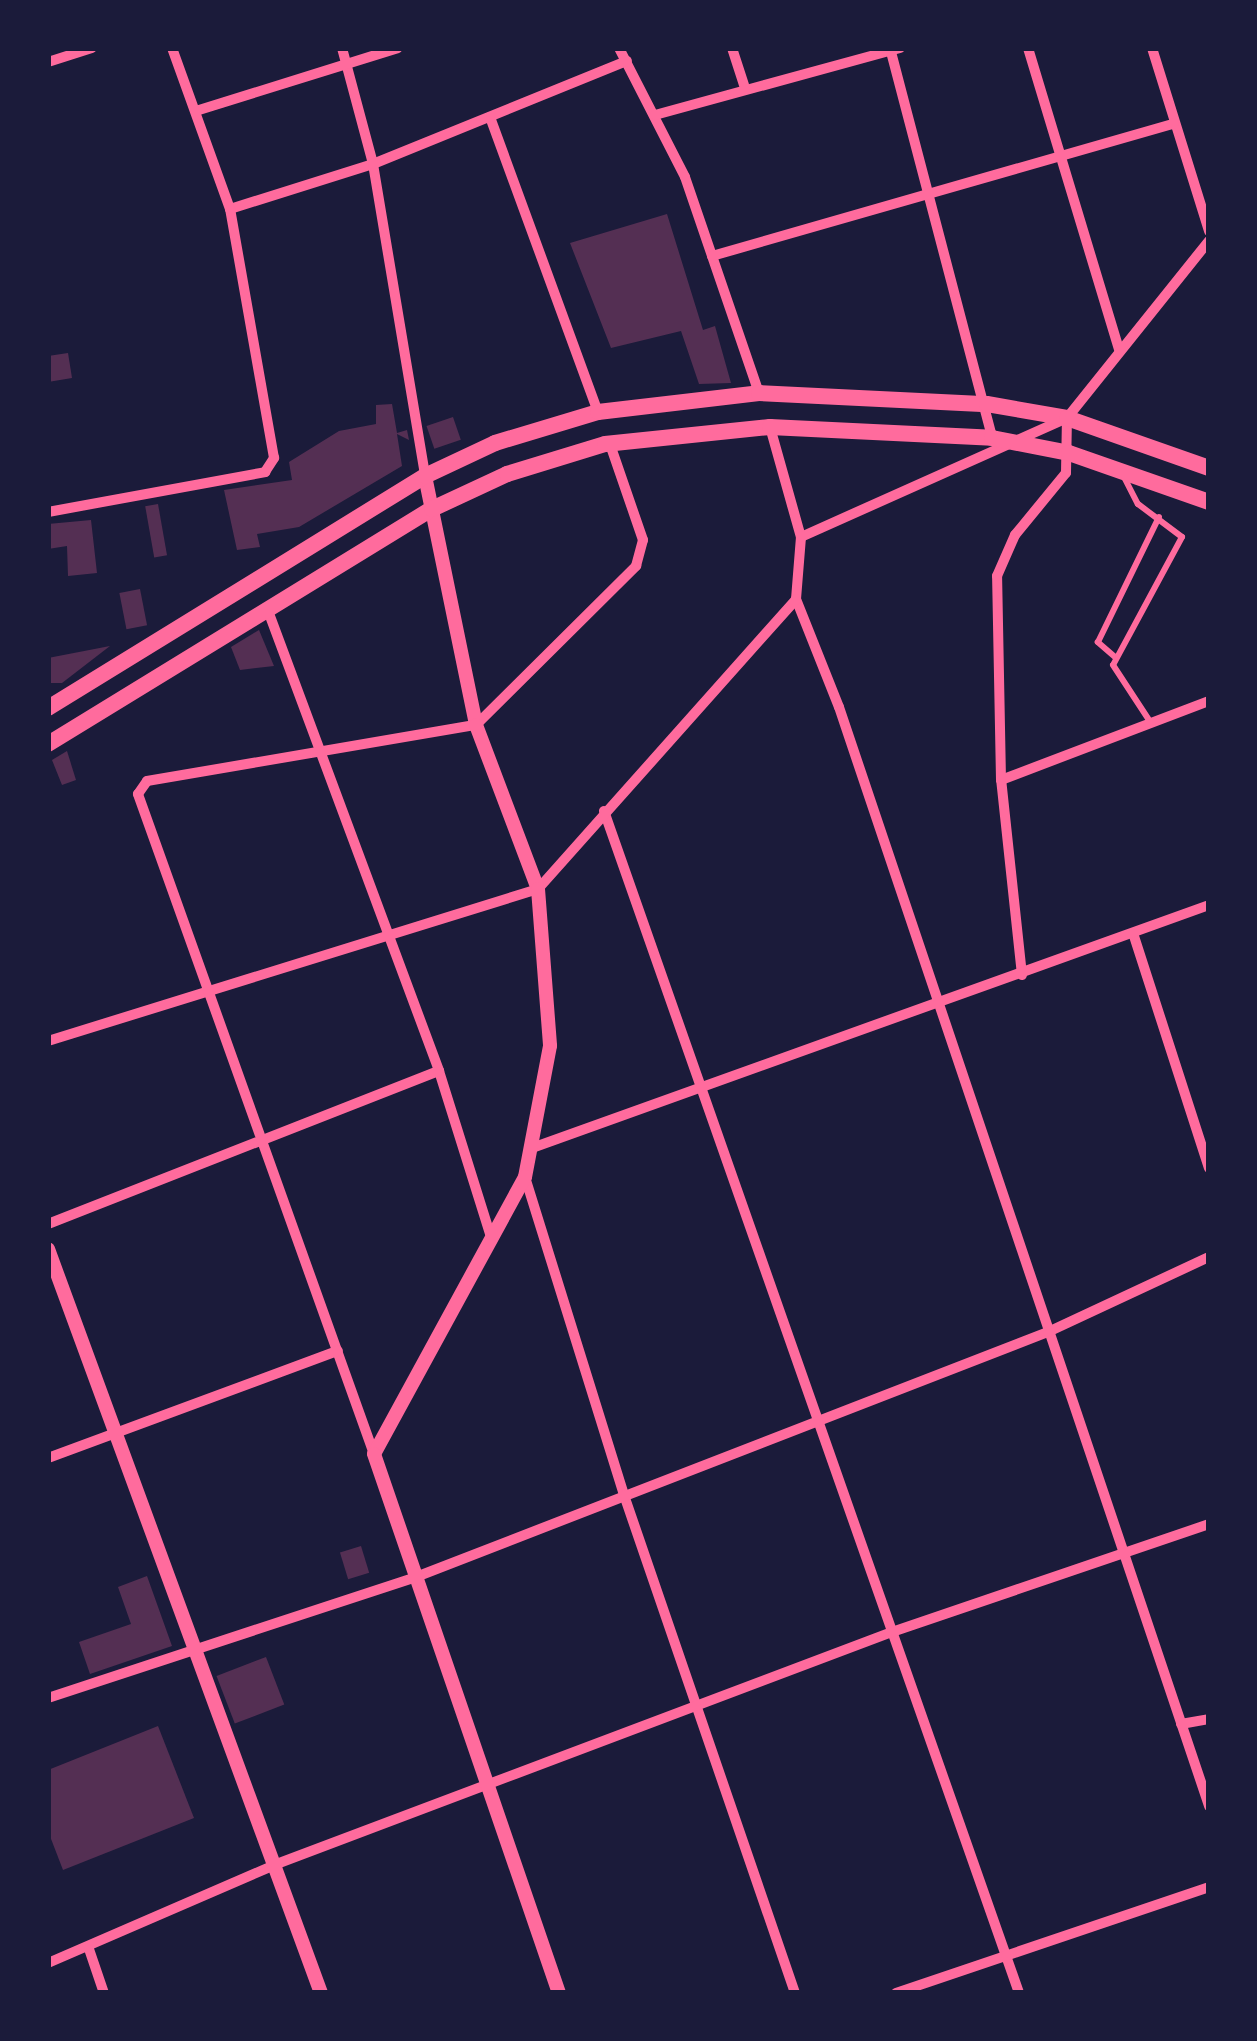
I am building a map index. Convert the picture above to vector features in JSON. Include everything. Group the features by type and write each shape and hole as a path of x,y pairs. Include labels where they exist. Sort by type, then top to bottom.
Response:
{"main road":[{"path":"51,705 425,476 495,442 598,412 760,393 987,404 1067,418 1209,467"},
{"path":"48,745 432,509 507,474 610,444 770,427 992,438 1069,453 1209,502"}],"street":[{"path":"48,62 92,48"},
{"path":"48,512 271,465 230,208 200,110 172,48"},
{"path":"342,48 373,164 425,476 476,725 538,889 549,950 550,1046 525,1177 374,1454"},
{"path":"200,110 398,48"},
{"path":"619,48 655,115 760,393"},
{"path":"732,48 743,85"},
{"path":"1028,48 1056,156 1120,350"},
{"path":"1152,48 1209,231"},
{"path":"655,115 743,85 894,49 992,438"},
{"path":"230,208 373,164 627,61"},
{"path":"490,117 598,412"},
{"path":"712,256 1172,124"},
{"path":"801,537 1022,445 1067,418 1209,242"},
{"path":"1022,975 1001,779 998,576 1016,535 1062,482 1069,453 1067,418"},
{"path":"770,427 801,537 796,599 1209,1806"},
{"path":"560,1993 210,986 138,794 147,781 476,725 636,566 643,540 610,444"},
{"path":"48,1041 210,986 538,889 796,599"},
{"path":"267,608 439,1071 490,1234"},
{"path":"1001,779 1209,701"},
{"path":"604,811 1019,1993"},
{"path":"532,1148 939,1006 1209,905"},
{"path":"1133,934 1209,1168"},
{"path":"48,1224 262,1135 439,1071"},
{"path":"525,1177 624,1495 795,1993"},
{"path":"48,1249 321,1993"},
{"path":"48,1698 416,1576 1048,1332 1209,1257"},
{"path":"48,1458 338,1351"},
{"path":"48,1963 274,1865 698,1711 892,1632 1209,1524"},
{"path":"1181,1724 1209,1719"},
{"path":"896,1993 1209,1887"},
{"path":"89,1949 104,1993"}],"lane":[{"path":"1120,470 1138,504 1182,537 1115,657 1113,672 1151,723"},
{"path":"1115,657 1098,642 1159,517"}],"building":[{"path":"667,214 703,330 715,326 731,383 699,384 681,331 611,348 570,243"},
{"path":"68,353 72,378 48,382 48,356"},
{"path":"392,404 397,433 407,430 409,440 397,434 402,466 299,527 257,534 260,547 237,550 224,490 292,480 289,462 339,431 376,424 376,405"},
{"path":"453,417 461,440 434,449 427,426"},
{"path":"158,504 167,555 154,557 145,506"},
{"path":"91,520 97,573 68,576 67,546 48,549 48,524"},
{"path":"140,589 147,625 126,629 119,593"},
{"path":"259,630 274,666 240,670 231,647"},
{"path":"110,646 62,683 48,683 48,658"},
{"path":"67,751 76,780 62,785 52,760"},
{"path":"361,1546 369,1573 348,1579 340,1552"},
{"path":"147,1576 172,1646 90,1674 79,1642 131,1624 118,1587"},
{"path":"266,1657 284,1705 235,1724 217,1676"},
{"path":"158,1726 194,1818 63,1870 48,1831 48,1770"}]}
